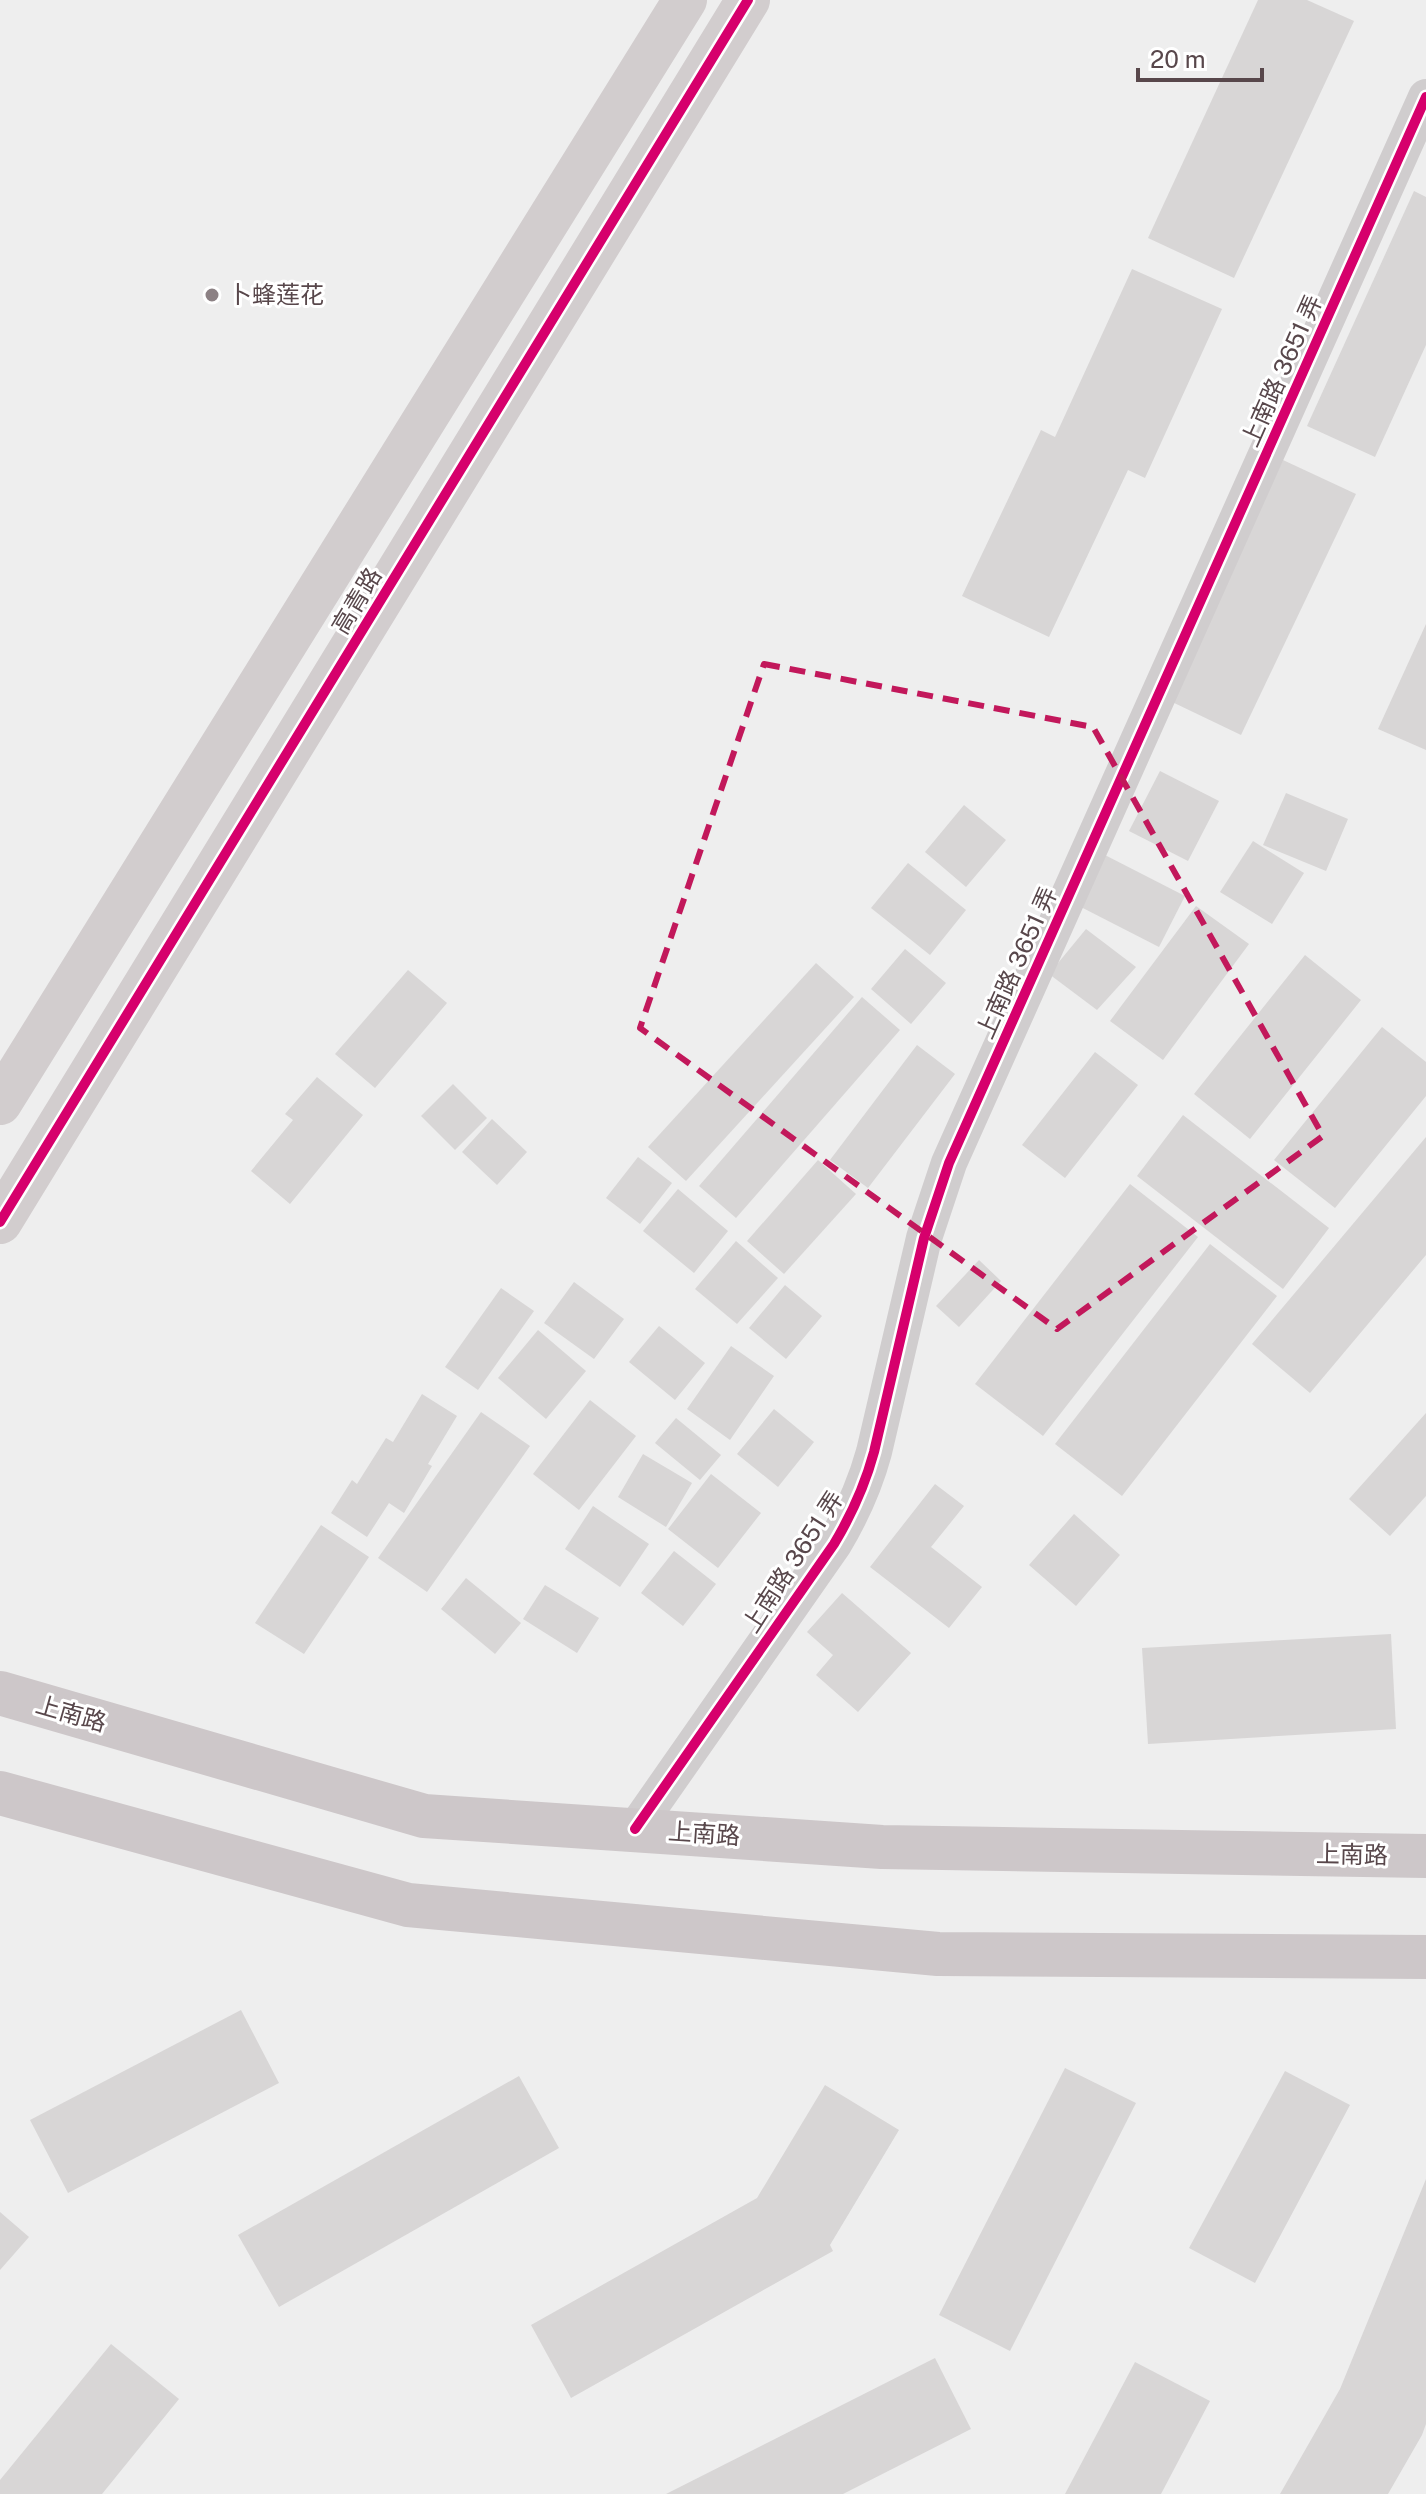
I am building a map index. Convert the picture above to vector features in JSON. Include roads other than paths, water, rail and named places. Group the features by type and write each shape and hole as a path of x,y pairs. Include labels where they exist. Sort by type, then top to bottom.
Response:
{"main road":[{"name":"高青路","path":"0,1103 685,0"},
{"name":"高青路","path":"0,1222 748,0"},
{"name":"上南路","path":"0,1693 424,1816 882,1847 1426,1856"},
{"path":"0,1793 408,1905 938,1954 1426,1957"}],"street":[{"name":"上南路 3651 弄","path":"635,1829 834,1544 860,1495 874,1452 924,1238 949,1163 1426,97"}],"place":[{"name":"卜蜂莲花","path":"212,295"}]}
